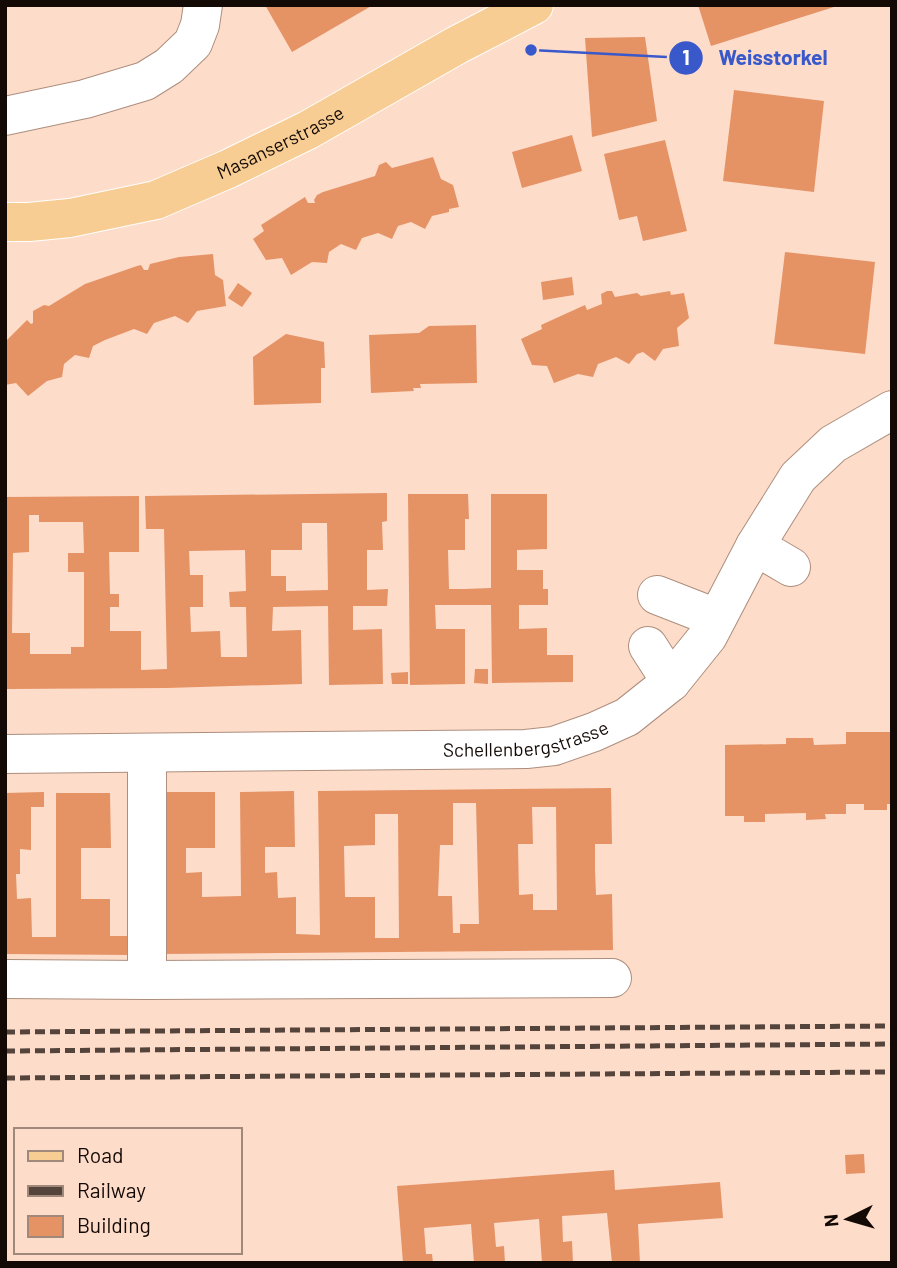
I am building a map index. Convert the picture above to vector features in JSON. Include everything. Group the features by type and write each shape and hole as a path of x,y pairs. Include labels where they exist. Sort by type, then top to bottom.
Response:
{"main road":[{"name":"Masanserstrasse","path":"5,222 69,218 156,200 308,130 457,45 534,5"}],"street":[{"path":"5,116 85,99 145,81 169,66 193,43 200,26 203,5"},
{"name":"Schellenbergstrasse","path":"5,754 526,750 554,746 594,732 627,717 671,682 708,636 755,546 797,477 833,444 892,410"},
{"path":"755,546 792,566"},
{"path":"657,595 716,618"},
{"path":"648,646 671,682"},
{"path":"147,980 148,753"},
{"path":"5,979 612,978"}],"building":[{"path":"265,5 373,5 292,52"},
{"path":"698,5 837,5 837,6 711,46"},
{"path":"645,37 657,121 592,137 585,38"},
{"path":"734,90 824,101 814,192 723,181"},
{"path":"572,135 582,171 522,188 512,152"},
{"path":"665,140 687,231 643,241 637,216 619,220 604,154"},
{"path":"433,157 441,179 453,185 459,207 432,216 425,229 411,222 398,226 392,239 378,233 362,238 356,250 341,244 329,252 327,263 312,262 291,275 282,258 266,260 253,239 264,231 261,225 305,197 308,203 315,203 317,195 323,192 375,176 379,165 386,162 392,168"},
{"path":"785,252 875,262 865,354 774,344"},
{"path":"213,254 215,275 223,280 226,306 197,311 188,323 175,316 154,323 147,334 134,329 105,340 93,346 89,358 75,355 64,364 62,377 47,381 28,396 16,383 5,385 5,342 27,320 33,323 33,311 44,305 49,306 85,284 137,266 141,265 144,270 148,270 150,264 179,257"},
{"path":"572,277 574,295 543,300 541,282"},
{"path":"238,283 252,293 242,307 228,298"},
{"path":"612,291 615,297 670,291 671,295 684,293 689,318 677,328 679,346 663,349 655,361 643,352 637,354 629,364 616,357 598,364 593,377 578,374 554,383 547,366 532,365 521,339 542,329 541,325 585,305 587,310 602,304 601,294"},
{"path":"476,325 477,383 420,384 421,388 413,388 414,391 371,393 369,335 419,333 429,326"},
{"path":"286,334 324,342 325,368 321,368 321,403 254,405 253,357"},
{"path":"387,493 387,521 382,522 383,550 367,550 367,590 388,589 387,606 353,606 353,630 382,629 383,684 329,685 328,606 273,607 272,631 301,630 302,684 5,689 5,497 139,496 139,552 109,552 110,594 119,594 119,607 110,607 110,631 141,631 141,670 167,669 164,529 146,529 145,496","holes":["29,515 39,515 39,522 83,522 84,553 68,553 68,572 84,572 84,647 71,647 71,654 30,654 30,633 12,633 13,553 29,552","302,523 327,523 328,590 286,591 286,576 271,576 271,550 302,550","245,550 246,591 229,592 230,607 246,607 247,657 221,657 220,631 191,632 190,607 203,607 203,575 190,575 189,551"]},
{"path":"408,494 468,494 469,519 465,519 465,550 448,550 449,589 464,589 491,588 491,494 547,494 547,549 517,550 517,570 543,570 543,589 548,589 548,605 519,605 519,629 547,628 547,655 573,655 573,682 492,683 491,605 435,605 436,629 465,629 465,684 410,685"},
{"path":"475,669 488,669 488,684 474,683"},
{"path":"408,672 408,684 392,684 391,673"},
{"path":"846,732 892,732 892,804 887,804 887,810 864,810 864,804 846,804 846,814 825,814 826,819 806,820 806,813 765,814 765,822 744,822 744,816 725,816 725,745 786,744 786,738 813,738 814,745 846,744"},
{"path":"611,788 612,844 595,844 595,870 596,895 612,894 613,950 161,954 160,792 215,792 215,848 186,848 186,873 202,872 202,897 241,896 240,792 294,791 295,847 265,847 265,873 277,872 278,898 296,897 296,934 320,935 318,791","holes":["453,803 476,803 479,924 460,924 460,933 453,933 452,896 438,896 440,845 453,845","532,807 556,807 557,910 533,910 533,894 519,895 518,844 533,844","375,814 398,814 399,938 375,938 375,897 345,897 344,846 375,845"]},
{"path":"44,792 44,807 31,807 31,850 20,849 20,874 16,874 17,899 31,898 32,937 56,937 56,793 110,793 111,848 81,848 81,899 110,899 110,936 133,936 133,955 5,954 5,793"},
{"path":"864,1154 865,1173 846,1174 845,1155"},
{"path":"614,1170 615,1190 720,1182 723,1218 638,1224 640,1263 612,1263 607,1213 562,1216 563,1242 572,1241 573,1263 542,1263 539,1219 494,1223 496,1247 504,1246 505,1263 474,1263 471,1224 424,1228 426,1254 432,1254 433,1263 403,1263 397,1186"}],"railway":[{"path":"5,1032 892,1026"},
{"path":"5,1051 892,1044"},
{"path":"5,1078 892,1072"}],"place":[{"name":"Weisstorkel","path":"531,50"}]}
